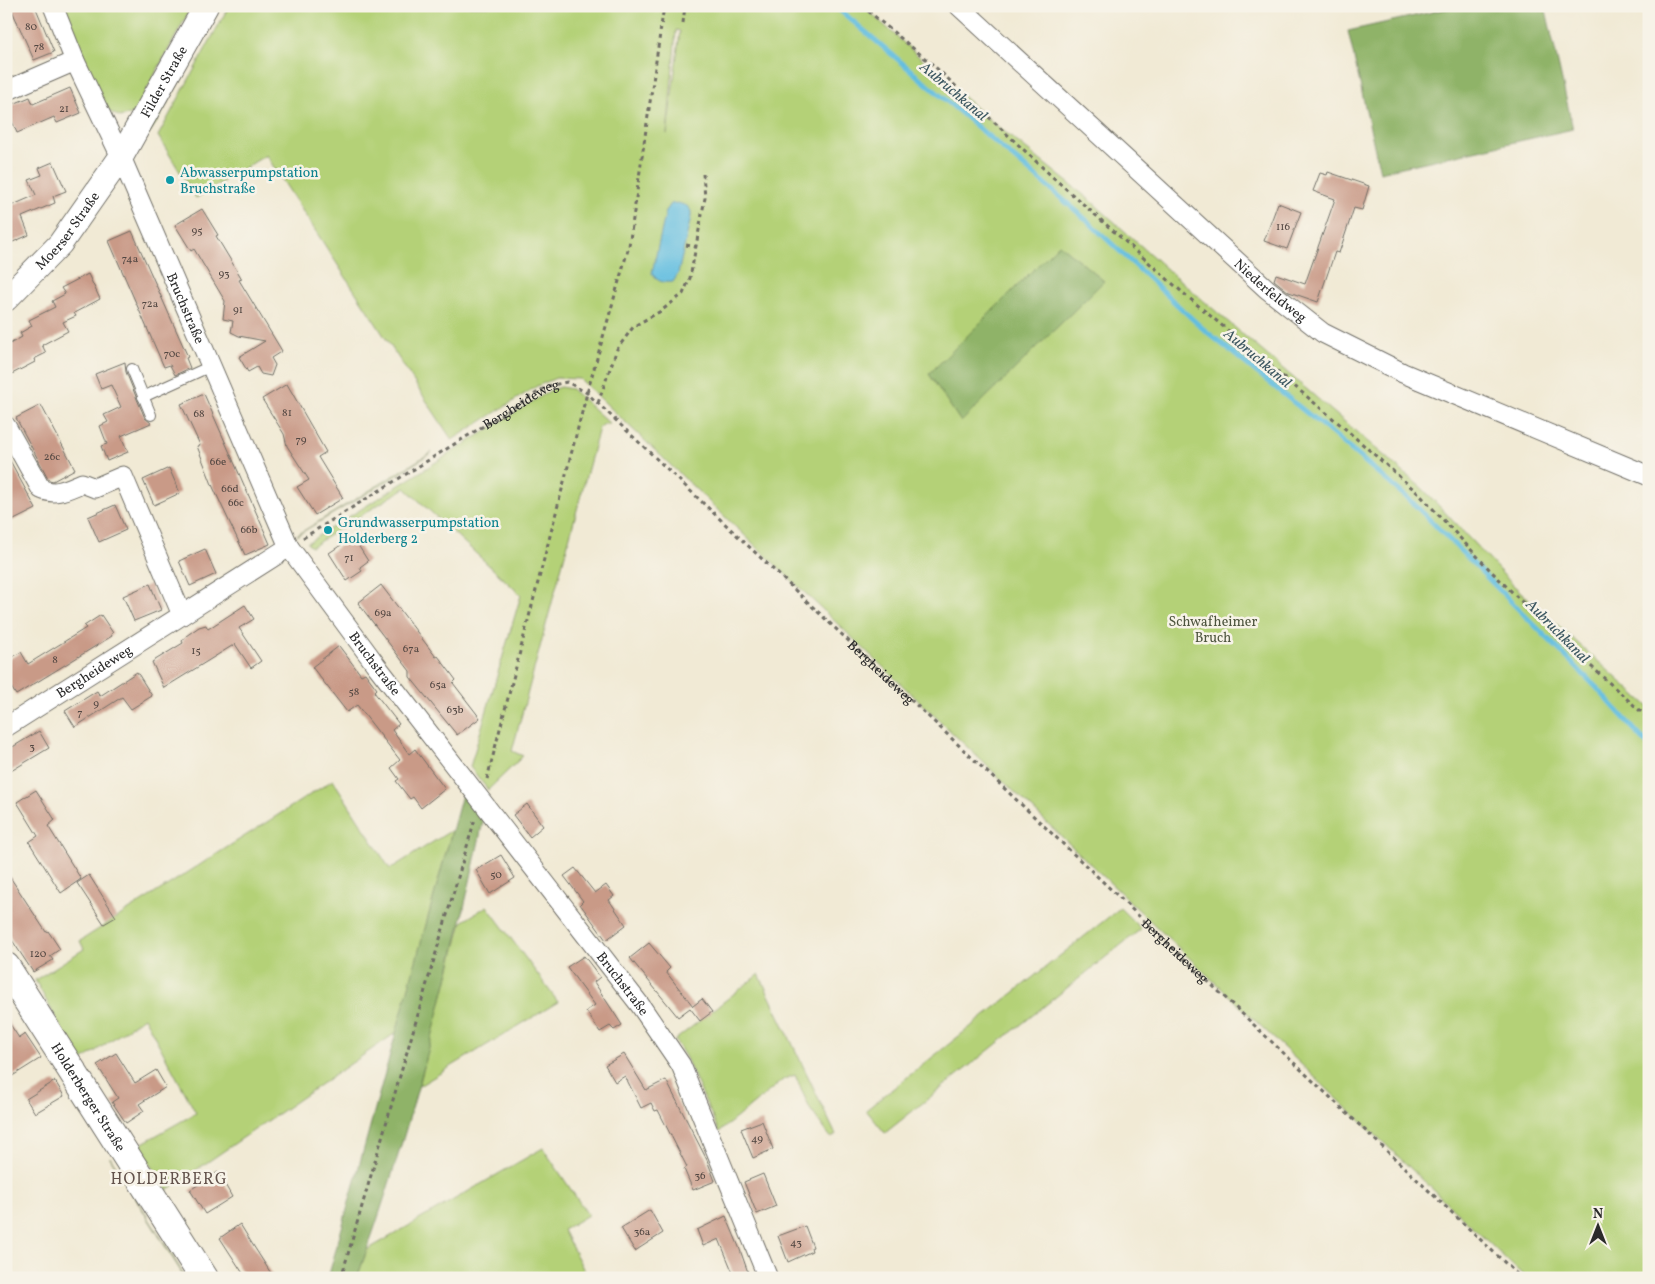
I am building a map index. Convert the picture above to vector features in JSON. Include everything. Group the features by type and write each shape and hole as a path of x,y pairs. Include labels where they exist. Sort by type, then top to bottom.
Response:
{"main road":[{"name":"Holderberger Straße","path":"6,966 204,1278"}],"street":[{"name":"Bruchstraße","path":"53,6 75,61 121,157 289,547 376,665 482,799 640,1005 681,1065 768,1278"},
{"name":"Filder Straße","path":"121,157 206,6"},
{"name":"Niederfeldweg","path":"959,6 1267,289 1323,334 1402,373 1649,476"},
{"path":"6,91 75,61"},
{"name":"Moerser Straße","path":"6,298 60,244 121,157"},
{"path":"6,426 40,489 50,493 59,492 82,483 95,488 123,476 182,615"},
{"name":"Bergheideweg","path":"6,727 289,547"}],"lane":[{"path":"143,397 211,366"},
{"path":"132,369 150,415"}],"path":[{"path":"341,1278 482,799 587,393 629,246 664,6"},
{"path":"683,23 685,6"},
{"path":"862,6 932,64 1056,180 1182,292 1420,494 1517,597 1649,719"},
{"path":"598,403 618,349 634,326 661,311 683,294 690,278 705,198 703,174"},
{"path":"686,245 696,247"},
{"name":"Bergheideweg","path":"289,547 548,386 567,382 587,393 1521,1278"}],"green space":[{"path":"59,6 192,6 134,113 120,117 110,112 103,105"},
{"path":"215,6 220,6 157,122 144,140 144,137"},
{"name":"Schwafheimer Bruch","path":"229,6 863,6 986,117 1090,200 1169,271 1424,490 1513,585 1649,707 1649,1278 1526,1278 580,379 556,378 537,386 452,440 266,155 196,198 158,136","holes":["676,30 680,31 667,134"]},
{"path":"1459,6 1545,6 1573,129 1380,172 1348,31"},
{"path":"1059,244 1104,281 961,422 929,374"},
{"path":"560,387 572,389 610,424 604,424 599,428 512,751 523,756 488,790 470,767 521,595 405,488 311,547 307,543 551,390"},
{"path":"432,452 396,476 297,535"},
{"path":"333,780 390,869 452,830 397,1032 167,1190 139,1145 196,1113 144,1017 80,1062 35,980 84,949 80,941"},
{"path":"465,784 485,812 459,930 413,1105 396,1163 357,1278 328,1278"},
{"path":"487,906 558,1002 419,1086 462,922"},
{"path":"1120,908 1141,929 885,1133 866,1110"},
{"path":"759,974 836,1135 831,1138 810,1109 795,1075 784,1079 719,1132 686,1058 675,1040"},
{"path":"543,1148 588,1215 563,1230 588,1278 357,1278 367,1250"},
{"path":"110,1157 186,1278 185,1278"}],"water":[{"path":"678,203 687,206 691,211 691,217 678,274 673,282 663,282 658,280 652,273 666,211 671,204"}],"building":[{"path":"10,6 35,6 54,52 34,60"},
{"path":"70,88 81,113 57,123 54,117 17,133 6,107 30,97 33,104"},
{"path":"53,162 66,191 53,196 55,203 22,217 29,235 6,245 6,208 36,195 29,180 42,175 39,168"},
{"path":"1328,172 1369,186 1362,210 1354,208 1339,253 1335,252 1318,302 1289,292 1274,280 1276,274 1305,284 1335,199 1313,191 1320,173 1327,175"},
{"path":"1278,203 1301,212 1287,249 1264,241"},
{"path":"202,209 242,279 239,280 282,351 271,358 275,365 271,376 261,374 257,367 248,372 239,357 265,341 239,336 231,332 233,321 223,319 225,301 194,249 191,251 175,225"},
{"path":"132,231 188,357 186,358 190,368 175,375 170,365 164,367 109,241"},
{"path":"88,274 100,299 74,313 76,316 63,322 68,331 42,345 46,353 34,359 35,362 6,377 6,346 22,337 20,333 32,326 29,320 55,307 52,301 65,294 61,288"},
{"path":"125,362 126,372 145,418 151,423 121,436 128,452 107,461 101,446 107,444 100,426 108,422 104,415 121,407 111,385 101,389 95,374"},
{"path":"287,384 326,452 318,457 343,498 315,515 297,487 309,480 287,446 284,434 262,399"},
{"path":"204,394 270,544 245,555 213,487 197,446 200,445 181,404"},
{"path":"41,405 75,469 53,481 49,480 16,418"},
{"path":"6,453 36,509 10,522 6,515"},
{"path":"169,468 180,493 154,505 143,480"},
{"path":"115,505 126,530 99,542 88,517"},
{"path":"353,537 368,561 360,567 362,571 347,581 329,553"},
{"path":"205,549 216,574 190,586 179,561"},
{"path":"150,584 161,610 134,621 123,596"},
{"path":"381,585 456,680 453,683 480,718 457,735 410,677 410,671 358,603"},
{"path":"245,605 254,619 239,628 261,661 251,668 235,644 164,688 152,662 183,643 182,641 186,636 199,627 206,625 208,629"},
{"path":"101,615 113,633 111,634 112,636 16,695 6,679 6,661 21,652 28,664 86,628 84,626"},
{"path":"339,646 361,675 365,673 377,689 374,692 399,724 392,730 409,754 415,749 445,789 421,808 413,797 410,799 396,781 399,779 391,768 400,760 357,705 347,712 312,667"},
{"path":"137,672 152,696 131,709 122,697 75,727 65,711 97,691 100,696"},
{"path":"39,731 49,748 6,774 6,751"},
{"path":"36,790 55,820 48,826 81,879 61,893 29,842 38,836 17,802"},
{"path":"527,804 543,826 530,837 513,815"},
{"path":"501,855 515,878 490,894 476,870"},
{"path":"575,868 595,893 606,885 614,896 609,900 626,925 606,940 580,904 583,901 564,876"},
{"path":"6,871 46,932 48,931 60,949 50,956 53,960 33,972 6,931"},
{"path":"89,875 116,917 104,924 77,883"},
{"path":"649,943 670,968 666,972 693,1006 702,999 712,1012 700,1021 690,1008 678,1017 630,958"},
{"path":"584,956 600,977 594,982 622,1025 614,1030 610,1026 600,1032 586,1011 595,1005 567,967"},
{"path":"6,1018 19,1038 25,1034 41,1058 6,1080"},
{"path":"116,1053 135,1083 156,1070 166,1087 139,1104 144,1111 126,1123 112,1102 118,1098 97,1065"},
{"path":"624,1054 646,1090 666,1080 707,1160 715,1181 693,1190 684,1169 687,1167 658,1110 655,1111 651,1103 641,1108 625,1076 615,1082 605,1065"},
{"path":"55,1081 64,1096 35,1113 26,1099"},
{"path":"762,1121 773,1149 753,1158 741,1129"},
{"path":"218,1172 232,1197 205,1214 190,1190"},
{"path":"763,1174 776,1206 757,1214 744,1182"},
{"path":"650,1210 663,1233 635,1251 621,1228"},
{"path":"726,1216 750,1278 735,1278 719,1239 703,1246 697,1230"},
{"path":"240,1224 274,1278 246,1278 220,1238"},
{"path":"805,1226 813,1247 811,1248 812,1251 788,1262 778,1236"}],"waterway":[{"name":"Aubruchkanal","path":"835,6 1080,214 1201,327 1334,435 1412,502 1597,688 1649,746"}],"place":[{"name":"Abwasserpumpstation Bruchstraße","path":"170,180"},
{"name":"Grundwasserpumpstation Holderberg 2","path":"328,530"}],"district":[{"name":"HOLDERBERG","path":"169,1178"}]}
